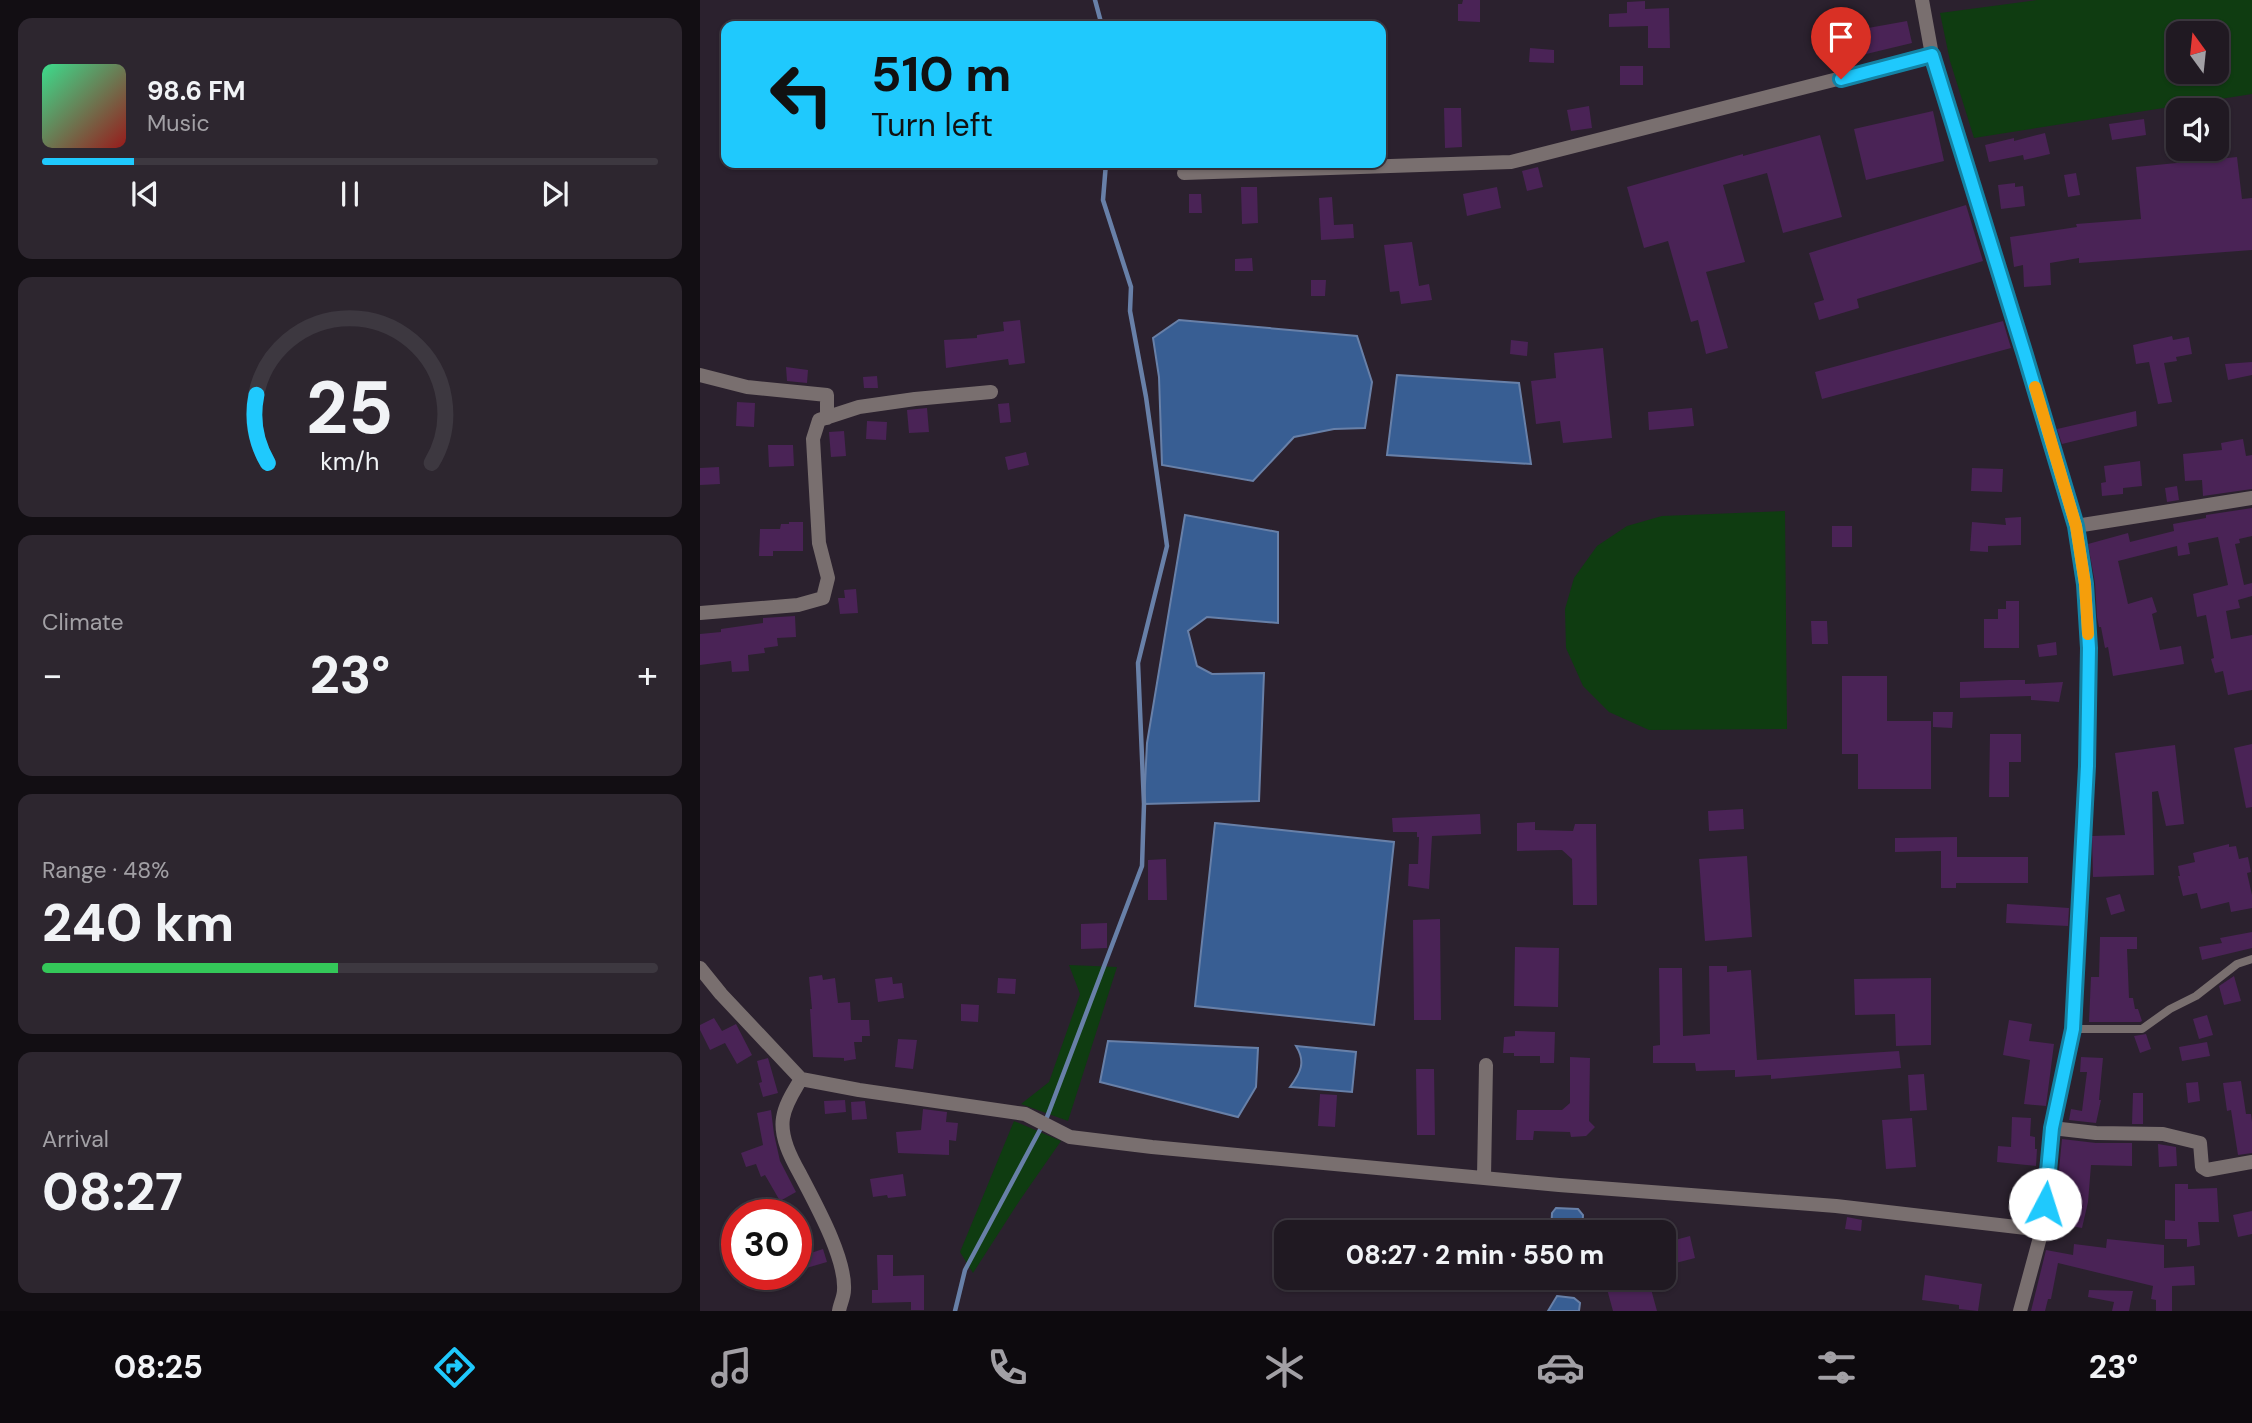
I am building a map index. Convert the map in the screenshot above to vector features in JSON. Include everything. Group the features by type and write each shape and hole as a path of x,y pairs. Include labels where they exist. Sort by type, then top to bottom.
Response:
{"street":[{"path":"1922,0 1932,55 2076,526 2085,584 2089,648 2087,766 2073,1029 2052,1128 2042,1230 2020,1311"},
{"path":"1386,166 1511,162 1932,55"},
{"path":"1184,173 1333,168"},
{"path":"700,375 747,387 827,396 827,418"},
{"path":"700,613 798,606 823,598 828,578 819,543 813,439 819,420 870,406 990,392"},
{"path":"2076,526 2252,498"},
{"path":"700,968 801,1079 1025,1114 1070,1137 1484,1177 1836,1206 2042,1230"},
{"path":"1484,1177 1486,1065"},
{"path":"801,1079 789,1100 783,1119 784,1136 792,1159 824,1222 841,1267 844,1290 839,1311"},
{"path":"2052,1128 2096,1133 2163,1134 2200,1143 2200,1161 2202,1167 2207,1170 2252,1163"}],"lane":[{"path":"2073,1029 2142,1029 2170,1009 2196,996 2237,964 2252,959"}],"green space":[{"path":"2037,0 2252,0 2252,94 2227,98 2166,98 2166,108 1974,138 1950,61 1940,13"},
{"path":"1785,511 1787,729 1649,730 1609,712 1583,686 1566,648 1565,609 1574,578 1597,546 1627,526 1662,516"},
{"path":"1069,965 1117,967 1068,1121 1021,1104 1049,1082 1080,994"},
{"path":"1014,1121 1061,1141 973,1273 960,1252"}],"water":[{"path":"1179,320 1357,336 1372,382 1365,428 1334,429 1294,437 1253,481 1162,465 1159,377 1153,338"},
{"path":"1397,375 1519,383 1531,464 1387,455"},
{"path":"1185,515 1278,532 1278,623 1207,617 1188,631 1197,666 1212,674 1264,673 1259,801 1144,804 1147,743"},
{"path":"1215,823 1394,842 1374,1025 1195,1006"},
{"path":"1108,1041 1258,1048 1256,1087 1238,1117 1100,1082"},
{"path":"1296,1046 1356,1052 1352,1092 1290,1087 1301,1067 1301,1057"},
{"path":"1556,1208 1578,1209 1583,1215 1583,1220 1552,1220"},
{"path":"1557,1296 1574,1298 1580,1303 1579,1311 1548,1311"}],"building":[{"path":"1463,0 1480,0 1480,22 1458,21 1458,4 1462,4"},
{"path":"1645,1 1645,9 1669,8 1670,48 1648,48 1648,26 1609,27 1609,14 1627,13 1627,2"},
{"path":"1907,21 1912,43 1862,55 1857,30"},
{"path":"1530,48 1554,50 1554,63 1529,62"},
{"path":"1620,66 1643,66 1643,85 1620,85"},
{"path":"1589,106 1592,128 1571,131 1567,110"},
{"path":"1444,108 1461,108 1462,147 1445,148"},
{"path":"1933,111 1944,161 1866,180 1854,129"},
{"path":"2144,119 2146,135 2112,140 2109,124"},
{"path":"2045,133 2050,154 2024,160 2023,155 1989,162 1985,145"},
{"path":"1820,135 1842,217 1783,233 1767,173 1723,185 1745,262 1706,272 1728,348 1706,354 1698,320 1691,322 1668,241 1644,248 1627,187"},
{"path":"2237,157 2242,199 2252,198 2252,250 2079,263 2079,258 2050,263 2051,285 2024,287 2023,265 2014,267 2010,237 2077,227 2076,224 2141,219 2136,167 2229,161 2229,158"},
{"path":"1538,167 1543,187 1527,191 1522,171"},
{"path":"2076,173 2080,195 2068,197 2064,175"},
{"path":"2015,183 2015,187 2023,186 2025,206 2001,209 1998,185"},
{"path":"1241,187 1257,187 1258,223 1242,224"},
{"path":"1497,187 1501,208 1467,216 1463,194"},
{"path":"1189,194 1201,194 1202,213 1189,213"},
{"path":"1332,197 1334,225 1353,224 1354,238 1321,240 1319,198"},
{"path":"1966,205 1983,261 1857,299 1859,308 1819,320 1814,303 1824,300 1809,253"},
{"path":"1412,242 1419,286 1429,284 1432,300 1401,304 1399,291 1390,292 1384,245"},
{"path":"1252,258 1253,271 1235,271 1235,259"},
{"path":"1311,280 1326,280 1325,296 1311,296"},
{"path":"1020,320 1025,363 1009,365 1008,359 946,368 944,340 977,338 977,335 1004,331 1003,322"},
{"path":"2003,321 2011,348 1822,399 1815,372"},
{"path":"2172,336 2173,340 2189,337 2192,354 2164,363 2172,402 2158,404 2149,362 2136,364 2133,345"},
{"path":"1511,340 1528,342 1527,356 1510,354"},
{"path":"1603,348 1612,438 1563,443 1560,421 1536,424 1531,381 1556,378 1554,353"},
{"path":"2252,362 2252,375 2228,380 2225,364"},
{"path":"786,367 808,370 807,383 787,381"},
{"path":"877,376 878,388 864,388 863,377"},
{"path":"737,402 755,403 754,427 736,426"},
{"path":"1009,403 1011,422 1000,423 998,404"},
{"path":"927,408 929,432 909,433 907,410"},
{"path":"1692,408 1694,426 1649,430 1648,412"},
{"path":"2136,411 2137,426 2062,444 2057,429"},
{"path":"867,421 887,422 886,440 866,439"},
{"path":"844,431 846,456 831,457 829,432"},
{"path":"2243,439 2246,456 2252,455 2252,489 2203,496 2202,480 2185,481 2183,454 2222,450 2221,443"},
{"path":"768,445 793,445 794,466 769,467"},
{"path":"1026,452 1029,465 1008,470 1005,457"},
{"path":"2140,461 2142,486 2123,488 2123,494 2102,496 2101,483 2106,482 2104,466"},
{"path":"719,467 720,484 700,485 700,468"},
{"path":"1972,468 2003,469 2002,492 1971,491"},
{"path":"2177,486 2179,500 2167,502 2165,488"},
{"path":"2252,508 2252,536 2239,539 2240,543 2235,544 2244,585 2252,583 2252,596 2238,600 2240,608 2226,611 2231,639 2252,635 2252,690 2228,695 2223,671 2215,673 2211,659 2214,658 2206,615 2197,617 2193,594 2228,585 2218,537 2188,543 2190,554 2178,556 2177,546 2118,561 2128,604 2152,597 2157,612 2152,614 2160,650 2181,646 2184,664 2113,676 2108,647 2105,648 2097,617 2095,583 2088,544 2128,533 2130,542 2174,531 2173,524 2206,518 2206,515"},
{"path":"2021,517 2021,545 1988,546 1988,552 1970,551 1972,522 2006,525 2005,518"},
{"path":"803,522 803,551 773,551 773,556 759,556 760,529 780,529 781,524"},
{"path":"1832,526 1852,526 1852,547 1832,547"},
{"path":"856,589 858,613 840,614 838,598 845,598 844,590"},
{"path":"2006,601 2019,601 2019,648 1984,648 1984,619 1998,619 1998,609 2006,609"},
{"path":"795,616 796,637 777,638 778,646 764,648 765,653 748,655 749,671 732,672 731,661 700,665 700,634 763,623 763,618"},
{"path":"1811,621 1827,621 1828,644 1812,644"},
{"path":"2056,642 2057,655 2039,657 2037,645"},
{"path":"1842,676 1887,676 1887,721 1931,721 1931,789 1858,789 1858,754 1842,754"},
{"path":"2025,680 2025,684 2063,682 2059,702 2031,700 2031,696 1960,698 1960,682"},
{"path":"1933,712 1953,712 1952,728 1933,727"},
{"path":"1990,734 2021,734 2021,762 2009,762 2009,797 1989,797"},
{"path":"2252,744 2252,807 2246,808 2234,748"},
{"path":"2175,745 2184,824 2166,826 2158,791 2152,792 2154,875 2093,877 2092,836 2125,835 2115,753"},
{"path":"1743,809 1744,829 1709,831 1708,811"},
{"path":"1480,814 1481,834 1432,836 1429,889 1408,886 1409,864 1418,864 1419,837 1417,832 1393,832 1392,818"},
{"path":"1535,822 1535,830 1573,831 1575,824 1596,824 1597,905 1573,905 1572,859 1562,850 1517,851 1517,823"},
{"path":"1957,837 1957,857 2028,857 2028,883 1956,883 1956,888 1941,888 1941,851 1895,852 1895,838"},
{"path":"2229,844 2229,847 2236,846 2239,859 2248,857 2251,872 2247,873 2252,908 2231,912 2229,902 2201,909 2197,893 2183,896 2178,866 2195,862 2193,853"},
{"path":"1747,856 1752,937 1705,941 1699,859"},
{"path":"1166,859 1167,900 1148,900 1148,860"},
{"path":"2120,894 2125,911 2111,915 2106,898"},
{"path":"2007,904 2069,908 2068,926 2006,923"},
{"path":"1440,919 1441,1020 1414,1020 1413,920"},
{"path":"1107,923 1107,948 1081,949 1081,924"},
{"path":"2252,932 2252,948 2202,960 2199,947 2222,943 2220,938"},
{"path":"2100,937 2137,937 2137,949 2127,949 2129,998 2133,998 2135,1009 2138,1009 2142,1021 2140,1022 2089,1022 2091,977 2099,977"},
{"path":"1515,947 1559,948 1558,1007 1514,1006"},
{"path":"1709,966 1727,966 1727,972 1751,970 1757,1060 1899,1051 1901,1068 1771,1079 1771,1075 1735,1077 1735,1070 1696,1071 1695,1063 1653,1063 1653,1046 1660,1045 1659,968 1682,968 1683,1036 1710,1034"},
{"path":"822,975 823,980 835,978 838,1003 850,1002 851,1020 869,1020 870,1036 862,1036 862,1042 854,1042 856,1059 844,1061 844,1058 813,1057 809,977"},
{"path":"2234,976 2241,1001 2224,1005 2219,986"},
{"path":"892,977 893,984 902,983 904,998 878,1002 875,979"},
{"path":"998,978 1016,979 1015,994 997,993"},
{"path":"1931,978 1931,1045 1896,1046 1895,1014 1855,1015 1854,979"},
{"path":"961,1004 979,1005 978,1022 961,1021"},
{"path":"2207,1015 2213,1035 2199,1039 2193,1019"},
{"path":"714,1018 722,1031 736,1024 752,1055 737,1064 725,1043 710,1050 700,1025"},
{"path":"2009,1020 2032,1024 2029,1041 2054,1044 2046,1106 2024,1104 2030,1060 2003,1055"},
{"path":"1515,1031 1555,1032 1554,1063 1540,1063 1540,1056 1514,1056 1514,1053 1503,1053 1504,1037 1515,1036"},
{"path":"2146,1034 2151,1049 2140,1053 2134,1036"},
{"path":"898,1039 917,1040 913,1069 895,1067"},
{"path":"2207,1042 2210,1056 2182,1061 2179,1047"},
{"path":"1570,1057 1590,1058 1589,1121 1595,1127 1586,1136 1571,1137 1570,1132 1534,1131 1533,1140 1516,1140 1517,1110 1562,1110 1570,1103"},
{"path":"2081,1057 2103,1058 2101,1100 2096,1123 2069,1120 2071,1109 2082,1111 2087,1072 2080,1072"},
{"path":"768,1058 778,1093 763,1097 757,1061"},
{"path":"1416,1069 1434,1069 1435,1135 1417,1135"},
{"path":"1924,1074 1927,1110 1910,1111 1908,1075"},
{"path":"2241,1081 2246,1114 2251,1114 2252,1153 2238,1155 2231,1110 2227,1111 2223,1083"},
{"path":"2198,1082 2200,1101 2188,1103 2186,1083"},
{"path":"2133,1093 2143,1093 2143,1124 2132,1124"},
{"path":"1320,1094 1337,1095 1335,1127 1318,1126"},
{"path":"845,1100 846,1112 825,1114 824,1101"},
{"path":"865,1101 867,1119 852,1120 851,1102"},
{"path":"923,1109 947,1112 946,1122 958,1123 956,1141 949,1140 949,1155 898,1153 896,1132 921,1130"},
{"path":"771,1110 780,1161 796,1192 784,1199 779,1199 765,1175 761,1177 756,1164 746,1167 741,1153 763,1145 757,1113"},
{"path":"2012,1117 2031,1118 2030,1136 2035,1137 2036,1166 1997,1162 1998,1146 2011,1147"},
{"path":"1912,1118 1916,1167 1886,1169 1882,1120"},
{"path":"2062,1139 2132,1143 2132,1166 2091,1165 2088,1202 2082,1228 2054,1223 2062,1180 2058,1180"},
{"path":"2158,1144 2176,1147 2177,1166 2159,1167"},
{"path":"903,1174 906,1196 873,1197 870,1179"},
{"path":"2175,1184 2188,1184 2188,1189 2217,1188 2219,1222 2198,1222 2200,1245 2187,1247 2187,1239 2165,1239 2165,1220 2175,1221"},
{"path":"2252,1211 2252,1234 2238,1237 2233,1215"},
{"path":"1847,1217 1862,1220 1861,1231 1845,1229"},
{"path":"1690,1236 1695,1258 1676,1263 1676,1240"},
{"path":"2107,1239 2164,1245 2164,1268 2194,1266 2195,1285 2172,1286 2172,1311 2156,1311 2156,1300 2151,1299 2153,1286 2058,1263 2051,1299 2048,1299 2045,1311 2031,1311 2046,1250 2073,1255 2074,1244 2106,1248"},
{"path":"823,1249 827,1262 812,1266 812,1253"},
{"path":"877,1255 893,1255 893,1276 924,1275 924,1310 911,1310 911,1302 872,1303 872,1290 878,1290"},
{"path":"1925,1275 1982,1284 1978,1311 1959,1309 1959,1305 1922,1300"},
{"path":"1607,1290 1651,1290 1657,1311 1613,1311"},
{"path":"2089,1290 2133,1291 2129,1311 2112,1311 2114,1302 2088,1297"}],"waterway":[{"path":"1095,0 1101,21"},
{"path":"1047,1117 1142,866 1144,804 1138,663 1167,546 1146,397 1130,311 1131,287 1103,200 1106,168"},
{"path":"955,1311 965,1270 1041,1128"}],"slow traffic":[{"path":"2035,387 2076,526 2085,584 2088,634"}],"route":[{"path":"1841,79 1932,55 2076,526 2085,584 2089,648 2087,766 2073,1029 2052,1128 2045,1204"}]}
